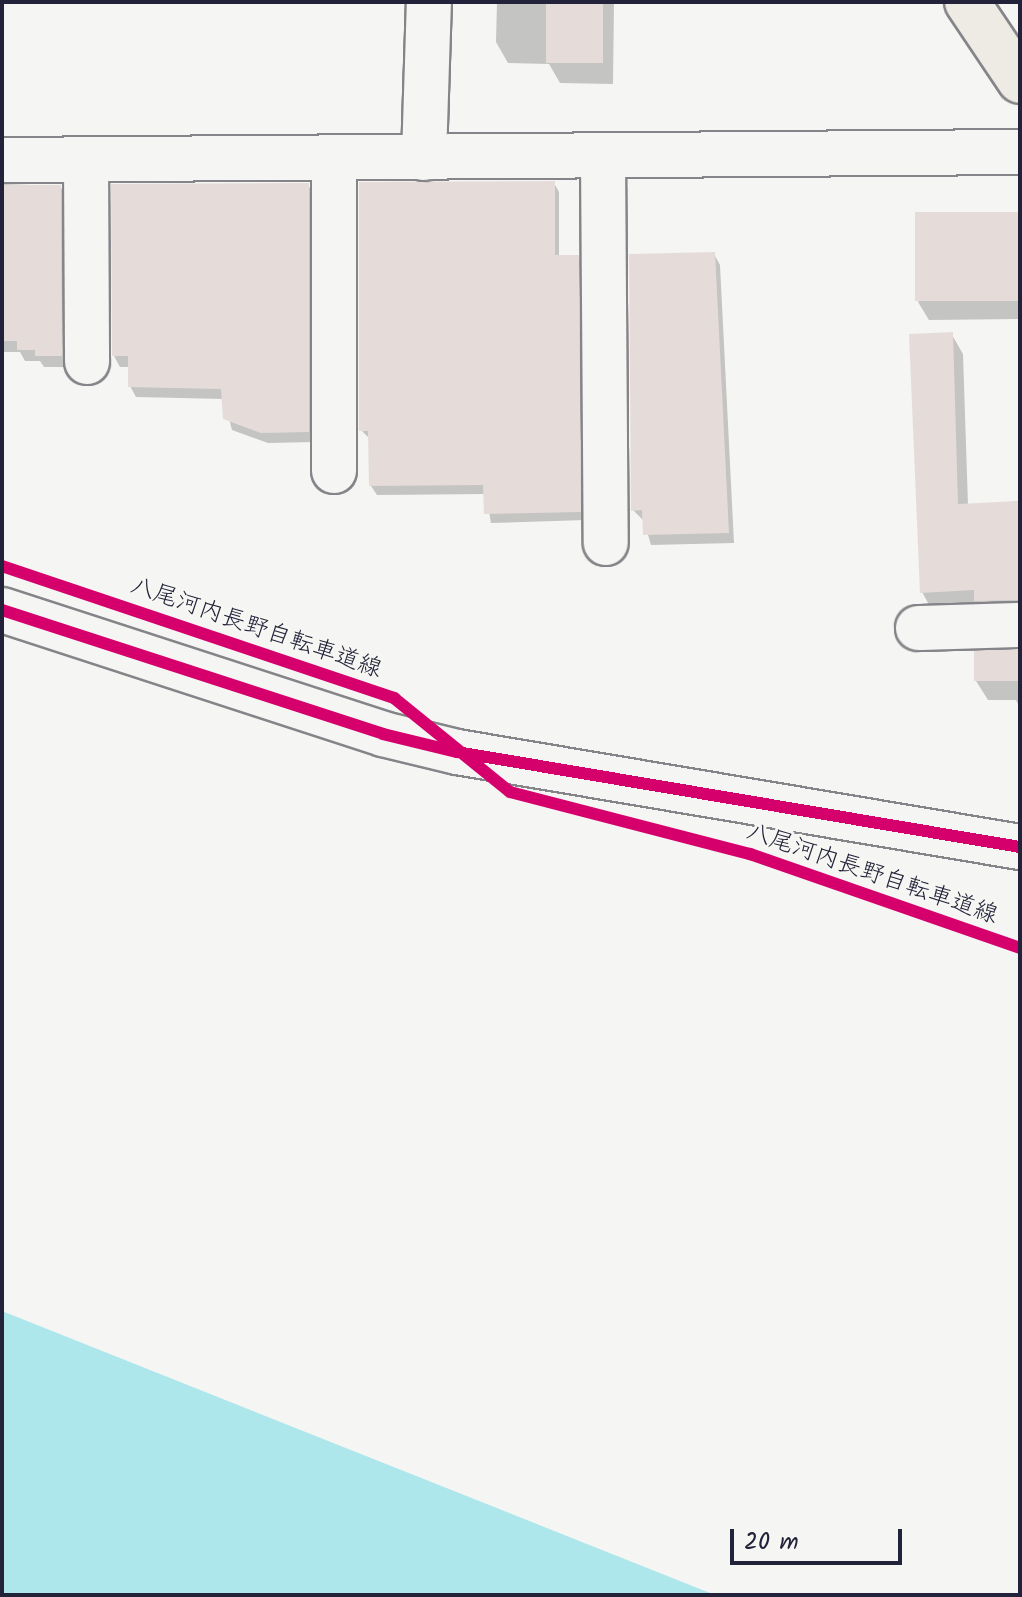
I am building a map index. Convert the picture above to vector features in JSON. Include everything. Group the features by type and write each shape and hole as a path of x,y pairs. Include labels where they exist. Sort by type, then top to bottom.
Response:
{"highway":[{"path":"967,2 1020,81"}],"street":[{"path":"424,158 429,2"},
{"path":"2,160 1020,152"},
{"path":"603,156 606,543"},
{"path":"334,159 334,471"},
{"path":"86,160 87,362"},
{"path":"2,610 383,734 457,752 1020,847"},
{"path":"918,628 1020,625"}],"water":[{"path":"2,1311 715,1595 2,1595"}],"building":[{"path":"546,2 603,2 603,63 546,63"},
{"path":"555,181 555,255 579,255 581,512 484,514 483,485 369,486 368,431 359,431 359,182"},
{"path":"309,183 309,432 261,433 223,419 221,389 128,387 128,356 112,356 111,184"},
{"path":"2,185 61,185 62,356 35,356 35,350 17,350 17,341 2,341"},
{"path":"915,212 1020,212 1020,301 915,301"},
{"path":"715,252 729,533 643,535 642,510 631,511 629,254"},
{"path":"953,332 958,504 1020,501 1020,600 974,601 974,590 920,593 909,334"},
{"path":"974,650 1020,650 1020,681 974,681"}],"cycle path":[{"name":"八尾河内長野自転車道線","path":"2,566 394,698 510,792 750,854 1020,948"},
{"name":"八尾河内長野自転車道線","path":"2,610 383,734 457,752 1020,847"}]}
